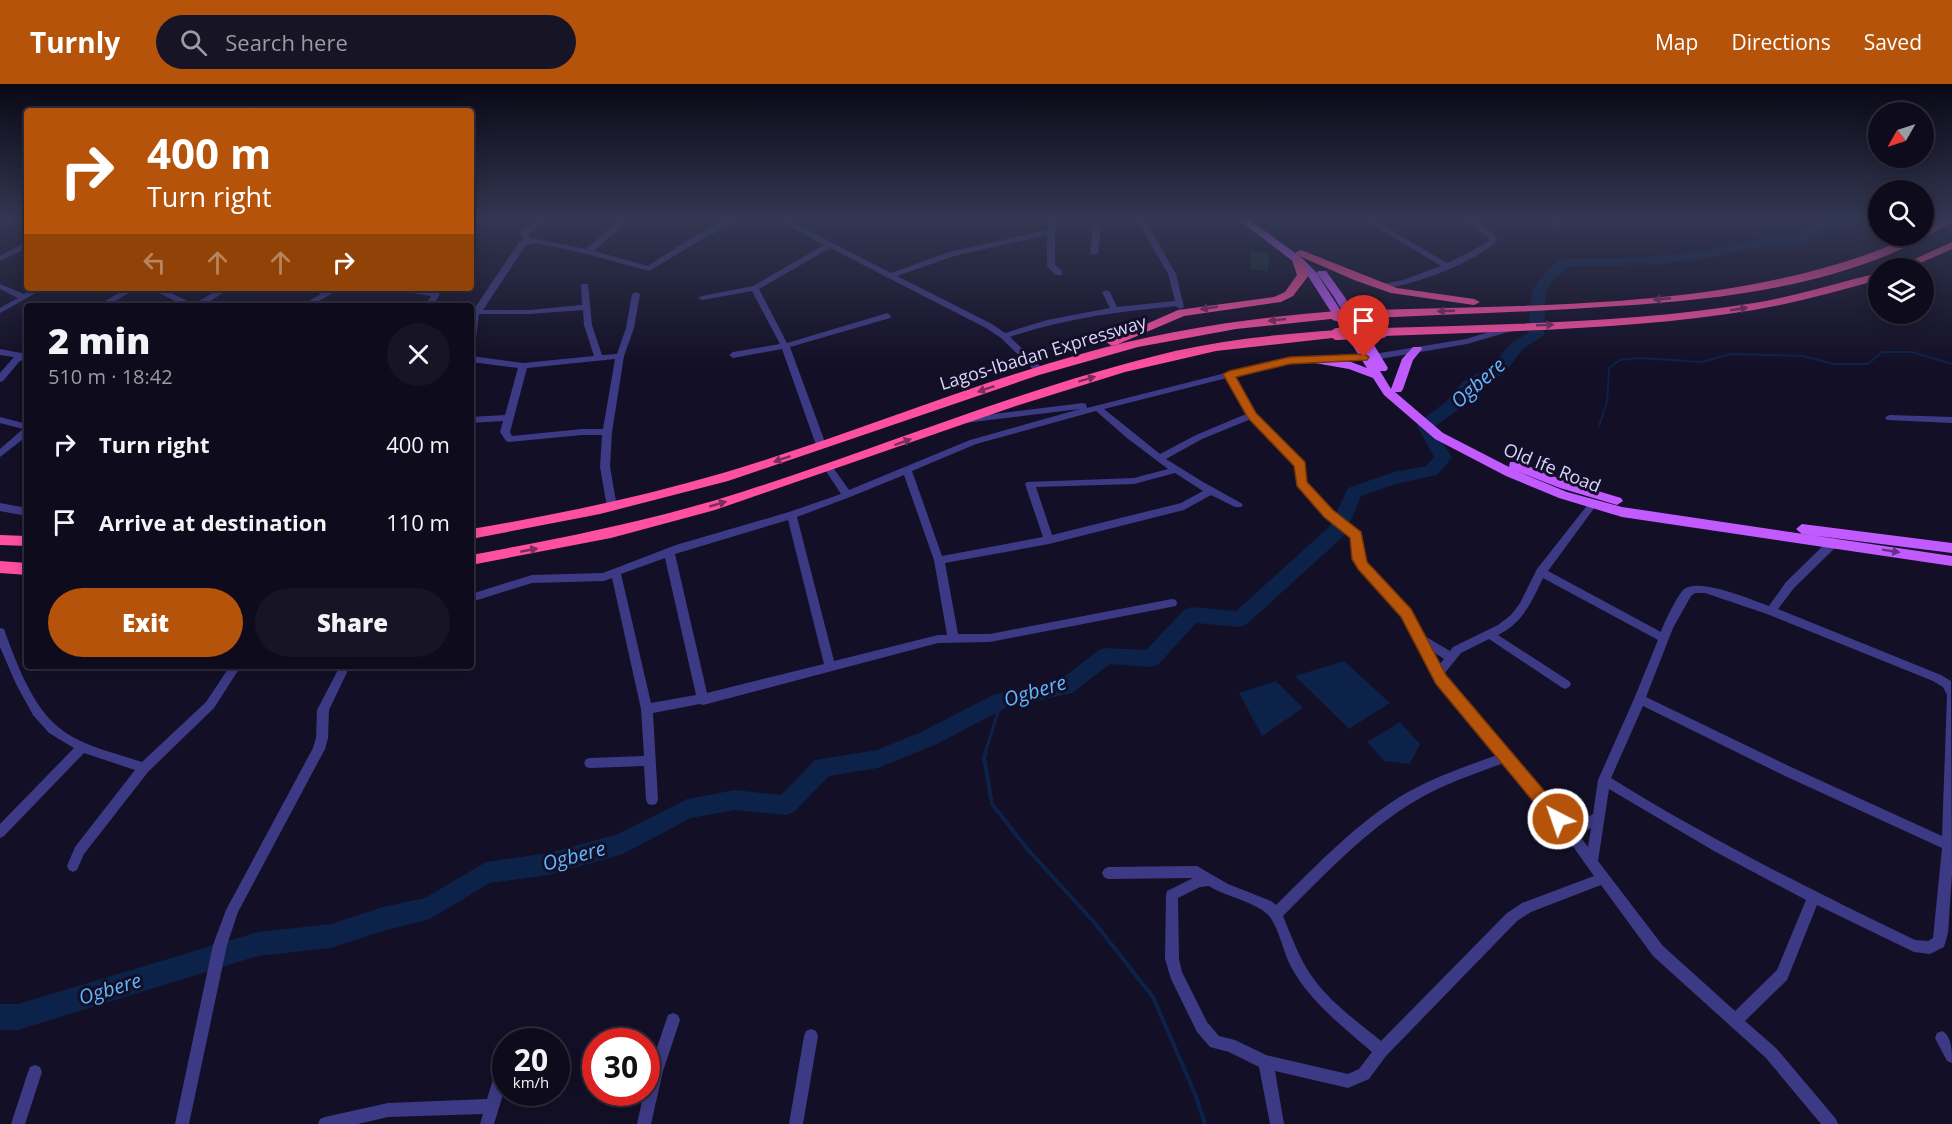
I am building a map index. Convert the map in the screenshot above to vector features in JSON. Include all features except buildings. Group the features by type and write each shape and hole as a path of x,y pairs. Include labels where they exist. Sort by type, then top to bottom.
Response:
{"highway":[{"path":"1074,361 1181,308 1277,300 1289,294 1303,275 1301,267"},
{"path":"1327,267 1382,287 1419,295 1524,308"},
{"name":"Lagos-Ibadan Expressway","path":"474,533 612,507 727,476 1040,371 1191,332 1277,320 1336,315 1524,308 1681,298 1766,285 1837,267"},
{"path":"474,559 610,533 747,496 1073,384 1177,355 1240,343 1337,334 1683,317 1807,297 1868,279"},
{"path":"0,540 24,539"},
{"path":"0,567 24,569"}],"main road":[{"name":"Old Ife Road","path":"1307,267 1369,357 1417,413"},
{"path":"1397,389 1408,359 1417,349"},
{"name":"Old Ife Road","path":"1369,357 1375,375 1388,392 1443,433 1519,477 1592,505 1689,523 1834,542 1858,540 1952,561"},
{"path":"1313,360 1351,366 1375,375"},
{"name":"Old Ife Road","path":"1443,433 1516,466 1603,498 1690,516 1858,540 1952,548"}],"street":[{"path":"474,314 505,267"},
{"path":"702,298 754,288 791,267"},
{"path":"874,267 989,326 1004,336 1040,371"},
{"path":"891,275 916,267"},
{"path":"1052,267 1059,273"},
{"path":"1004,336 1041,322 1113,309 1181,308 1168,267"},
{"path":"1382,287 1396,285 1445,267"},
{"path":"0,286 23,297"},
{"path":"585,286 588,325 599,358"},
{"path":"754,288 785,346 821,445"},
{"path":"0,311 34,291"},
{"path":"107,303 128,291"},
{"path":"160,291 187,303"},
{"path":"200,303 222,291"},
{"path":"321,291 325,293"},
{"path":"309,303 330,291"},
{"path":"414,291 436,294 431,303"},
{"path":"1106,292 1113,309"},
{"path":"612,507 605,467 607,432 620,356 630,328 636,294"},
{"path":"474,314 530,312 586,306"},
{"path":"733,355 785,346 887,316"},
{"path":"474,597 532,579 604,577 669,552 792,515 847,495 973,442 1128,399 1290,361 1369,357 1467,341 1518,326"},
{"path":"0,352 24,354"},
{"path":"0,379 24,355"},
{"path":"474,359 523,366 620,356"},
{"path":"523,366 509,418 506,436 509,439 607,432"},
{"path":"1229,374 1252,415 1300,465 1301,483 1335,519 1356,536 1362,565 1406,613 1441,679 1571,834 1658,951 1771,1053 1831,1124"},
{"path":"962,421 1128,399"},
{"path":"1098,408 1138,444 1175,470 1210,491 1238,504"},
{"path":"1160,458 1199,437 1252,415"},
{"path":"474,420 509,418"},
{"path":"1890,418 1952,420"},
{"path":"0,420 24,428"},
{"path":"0,454 24,432"},
{"path":"829,468 847,495"},
{"path":"907,470 939,560 953,638"},
{"path":"1049,540 1030,484 1134,481 1175,470"},
{"path":"939,560 1049,540 1184,506 1210,491"},
{"path":"1438,673 1450,657 1468,644 1502,628 1515,618 1524,606 1541,572 1592,505"},
{"path":"0,507 24,511"},
{"path":"792,515 830,667"},
{"path":"1771,611 1797,578 1834,542"},
{"path":"669,552 703,700"},
{"path":"1541,572 1664,638"},
{"path":"616,573 648,709 652,800"},
{"path":"1592,861 1604,780 1664,638 1687,593 1693,589 1705,590 1771,611 1937,678 1947,684 1952,695 1948,845 1941,933 1939,942 1930,948 1914,946 1814,897 1674,823 1604,780"},
{"path":"648,709 703,700 938,639 990,638 1172,603"},
{"path":"0,632 29,696 46,724 54,731 83,746 144,768"},
{"path":"1489,634 1565,684"},
{"path":"1420,638 1450,657"},
{"path":"73,866 79,851 144,768 210,705 234,669"},
{"path":"182,1124 220,945 241,889 319,749 322,738 323,710 344,669"},
{"path":"1640,699 1789,772 1948,845"},
{"path":"0,832 83,746"},
{"path":"1275,915 1344,847 1408,798 1426,788 1505,757"},
{"path":"590,763 651,760"},
{"path":"1571,834 1599,817"},
{"path":"1108,873 1197,872 1266,905 1275,915 1289,949 1309,984 1335,1011 1382,1051"},
{"path":"1210,880 1199,881 1172,896 1172,959 1176,974 1202,1027 1215,1042 1230,1045 1264,1062 1348,1081 1358,1080 1365,1074 1382,1051 1512,917 1527,907 1604,878"},
{"path":"1736,1021 1782,975 1814,897"},
{"path":"644,1124 656,1071 673,1020"},
{"path":"796,1124 811,1036"},
{"path":"1941,1038 1952,1056"},
{"path":"1264,1062 1277,1124"},
{"path":"18,1124 35,1072"},
{"path":"325,1124 388,1110 492,1106 487,1124"}],"green space":[{"path":"1250,267 1268,267 1268,271 1250,269"}],"water":[{"path":"1344,661 1390,703 1349,729 1295,676"},
{"path":"1276,681 1303,708 1262,736 1239,693"},
{"path":"1400,722 1420,744 1410,764 1384,761 1367,742"}],"waterway":[{"name":"Ogbere","path":"0,1017 18,1017 258,944 331,936 383,919 430,908 486,873 549,864 623,843 687,809 735,800 786,805 823,767 878,759 929,738 1002,700 1065,687 1106,656 1151,659 1191,615 1240,619 1338,530 1354,492 1394,478 1431,471 1443,458 1425,426 1453,405 1468,386 1498,370 1517,346 1536,335 1539,291 1551,274 1561,267"},
{"path":"1599,426 1607,402 1609,368 1620,360 1640,358 1702,362 1730,354 1803,356 1834,364 1868,364 1882,352 1912,352 1952,364"},
{"path":"985,753 1002,700"},
{"path":"986,752 984,757 992,804 1029,851 1094,922 1153,997 1195,1094 1205,1124"},
{"path":"0,1028 18,1017"}],"route":[{"path":"1364,357 1290,361 1229,374 1244,405 1302,468 1301,483 1329,513 1356,536 1359,541 1358,554 1362,565 1406,613 1441,679 1558,819"}]}
